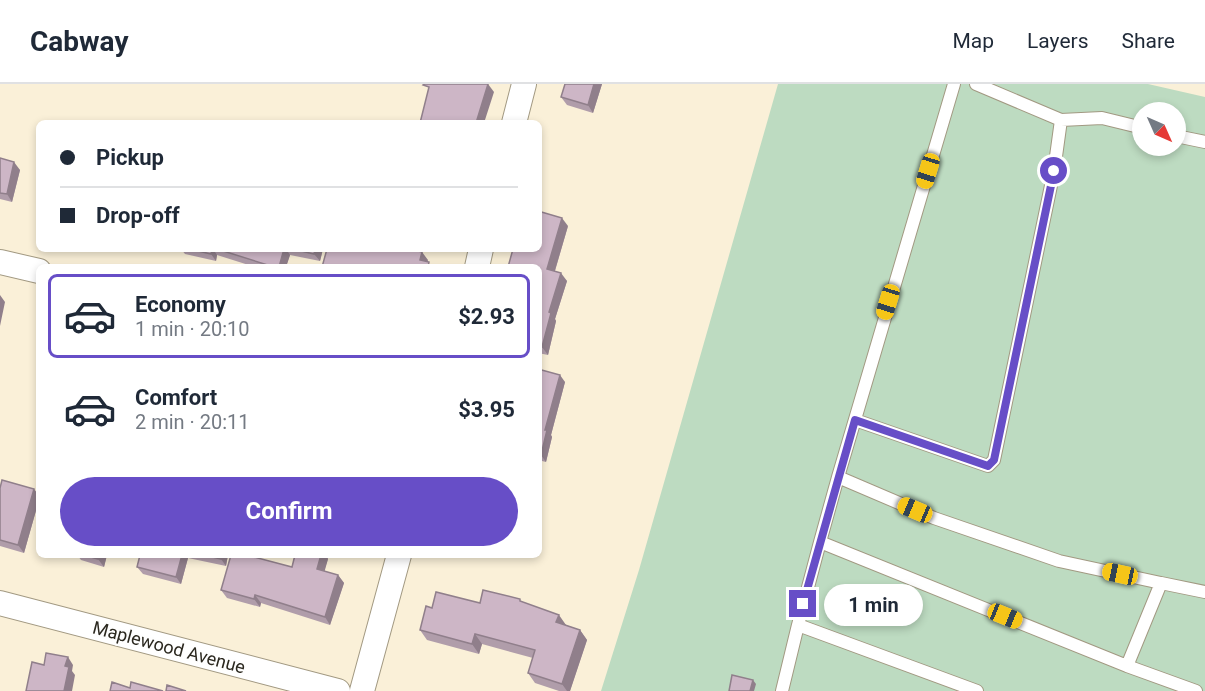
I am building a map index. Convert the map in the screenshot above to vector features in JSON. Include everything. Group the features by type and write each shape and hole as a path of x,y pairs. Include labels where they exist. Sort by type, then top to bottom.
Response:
{"street":[{"path":"515,120 524,84"},
{"path":"0,262 36,270"},
{"path":"362,691 398,558"},
{"name":"Maplewood Avenue","path":"0,603 338,691"}],"lane":[{"path":"782,691 838,477 954,84"},
{"path":"976,84 1061,120 1102,118 1132,125"},
{"path":"855,420 988,466 994,460 1054,171 1061,120"},
{"path":"1186,138 1205,142"},
{"path":"838,477 934,518 1059,561 1205,592"},
{"path":"820,542 1127,666 1196,691"},
{"path":"1127,666 1161,583"},
{"path":"798,625 976,691"}],"green space":[{"path":"778,84 1148,84 1205,97 1205,691 601,691 639,570"}],"building":[{"path":"488,84 477,120 421,120 429,87 423,85"},
{"path":"565,84 594,84 588,105 561,97"},
{"path":"0,158 14,162 7,194 0,193"},
{"path":"542,212 562,218 547,269 561,273 549,312 551,313 542,347 542,264 509,264 512,252 542,252"},
{"path":"226,252 283,252 280,264 264,264"},
{"path":"326,252 422,252 420,260 429,262 429,264 323,264"},
{"path":"542,370 560,375 545,430 547,430 542,451"},
{"path":"2,480 34,489 18,545 0,540"},
{"path":"139,558 181,558 176,577 137,567"},
{"path":"230,558 258,558 292,567 294,558 320,558 317,569 338,575 325,617 255,595 254,599 221,590"},
{"path":"483,590 520,599 520,601 559,615 556,622 580,630 562,684 528,673 535,650 475,634 472,644 420,630 426,606 432,608 436,592 480,603"},
{"path":"46,653 68,657 65,666 69,667 64,691 26,691 32,662 44,665"},
{"path":"732,675 753,680 750,691 729,691"},
{"path":"112,682 130,688 131,682 163,691 110,691"},
{"path":"167,685 186,691 166,691"}],"route":[{"path":"803,604 855,420 988,466 994,460 1054,171"}]}
